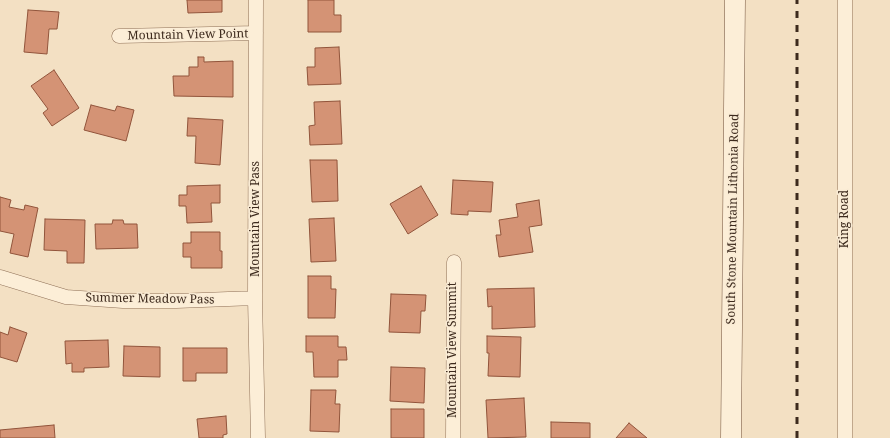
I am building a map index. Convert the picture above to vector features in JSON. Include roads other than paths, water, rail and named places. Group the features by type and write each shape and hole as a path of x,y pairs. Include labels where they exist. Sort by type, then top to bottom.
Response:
{"main road":[{"name":"South Stone Mountain Lithonia Road","path":"730,438 735,0"}],"street":[{"name":"Mountain View Pass","path":"256,0 255,298 258,438"},
{"name":"King Road","path":"845,0 845,438"},
{"name":"Mountain View Point","path":"119,36 256,33"},
{"name":"Mountain View Summit","path":"453,438 454,262"},
{"name":"Summer Meadow Pass","path":"0,277 66,297 123,301 176,301 255,298"}],"railway":[{"path":"797,0 797,438"}]}
